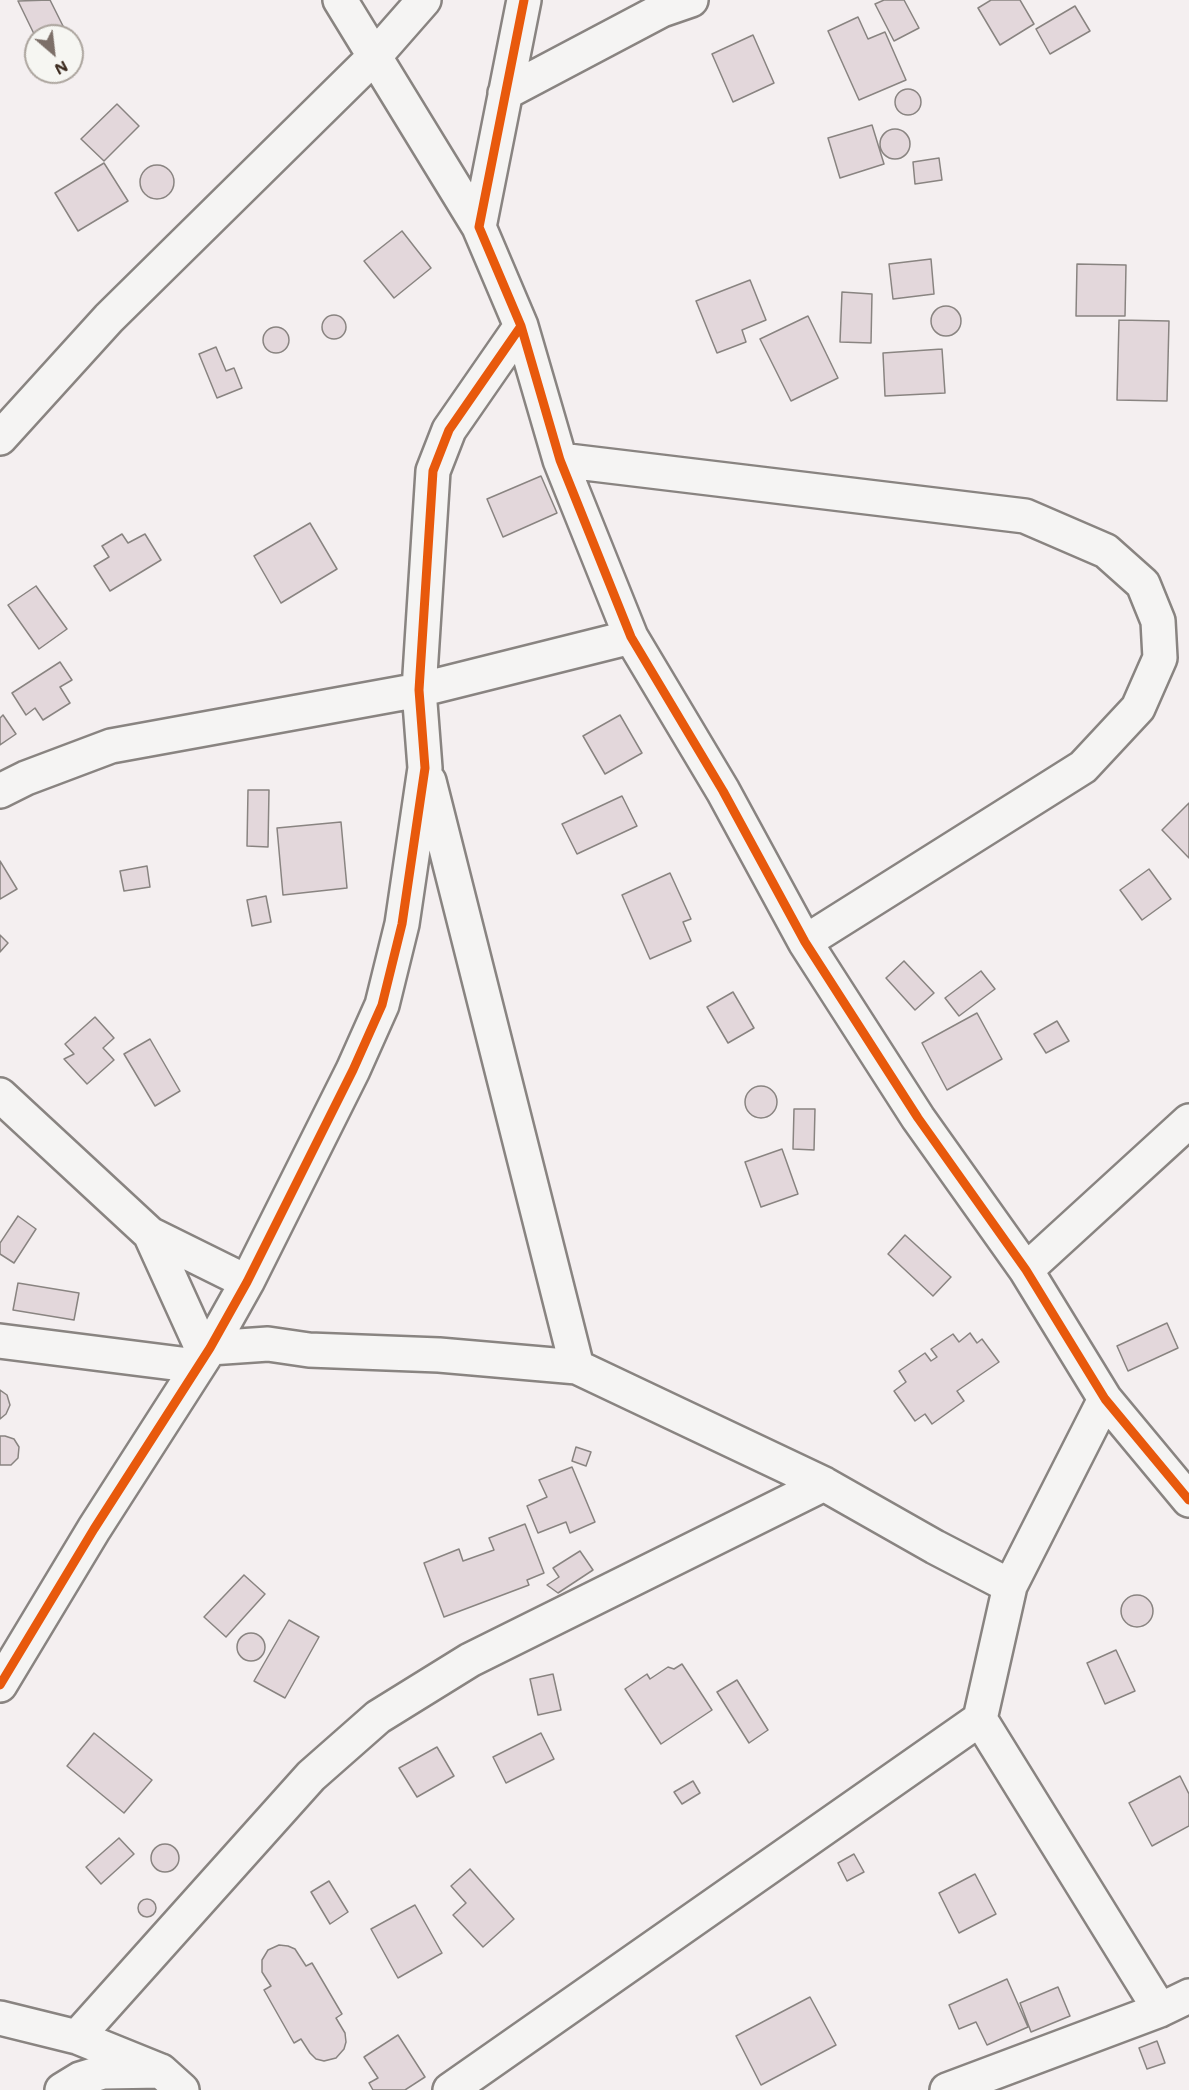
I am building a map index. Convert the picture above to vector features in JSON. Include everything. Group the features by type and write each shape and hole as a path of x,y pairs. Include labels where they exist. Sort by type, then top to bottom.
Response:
{"street":[{"path":"340,0 479,227 520,326 560,460 631,637 723,791 805,942 918,1118 1026,1270 1105,1399 1189,1500"},
{"path":"0,438 109,318 374,57 424,0"},
{"path":"479,227 524,0"},
{"path":"505,93 663,3"},
{"path":"520,326 449,430 433,471 419,690 425,768 577,1367"},
{"path":"560,460 1025,516 1106,551 1143,584 1158,621 1160,658 1138,708 1083,767 805,942"},
{"path":"0,791 26,778 111,746 419,690 631,637"},
{"path":"0,1685 94,1529 204,1357 245,1286 353,1070 382,1005 402,924 425,768"},
{"path":"0,1095 150,1234 245,1286 268,1344"},
{"path":"1026,1270 1189,1121"},
{"path":"150,1234 204,1357"},
{"path":"0,1341 204,1357 268,1344 309,1350 439,1355 577,1367 824,1485 934,1547 1010,1586"},
{"path":"450,2090 980,1719 1010,1586 1105,1399"},
{"path":"77,2037 311,1776 378,1717 470,1660 824,1485"},
{"path":"947,2090 1175,2003 980,1719"},
{"path":"0,2018 77,2037 172,2080"},
{"path":"62,2090 80,2079 103,2072 172,2080"}],"building":[{"path":"50,0 62,24 29,24 18,1"},
{"path":"884,0 904,0 919,28 894,41 875,4"},
{"path":"991,0 1020,0 1034,24 1000,45 978,8"},
{"path":"1075,6 1090,31 1050,54 1036,29"},
{"path":"858,17 868,39 885,32 906,80 859,100 828,31"},
{"path":"753,35 774,83 733,102 712,54"},
{"path":"908,89 917,93 921,102 917,111 908,115 899,111 895,102 899,93"},
{"path":"117,104 139,126 104,161 81,139"},
{"path":"872,125 884,164 840,178 828,138"},
{"path":"895,129 906,133 910,144 906,155 895,159 884,155 880,144 884,133"},
{"path":"939,158 942,180 915,184 913,162"},
{"path":"104,163 128,201 78,231 55,193"},
{"path":"157,165 169,170 174,182 169,194 157,199 145,194 140,182 145,170"},
{"path":"402,231 431,268 394,298 364,261"},
{"path":"931,259 934,294 893,299 889,264"},
{"path":"1077,264 1126,265 1125,316 1076,316"},
{"path":"750,280 766,320 742,330 746,342 717,353 696,301"},
{"path":"842,292 872,294 871,343 840,342"},
{"path":"946,306 957,310 961,321 957,332 946,336 935,332 931,321 935,310"},
{"path":"334,315 343,318 346,327 343,336 334,339 325,336 322,327 325,318"},
{"path":"808,316 838,378 791,401 760,339"},
{"path":"1119,320 1169,321 1167,401 1117,400"},
{"path":"276,327 285,331 289,340 285,349 276,353 267,349 263,340 267,331"},
{"path":"216,347 226,371 234,368 242,388 217,398 199,354"},
{"path":"942,349 945,393 885,396 883,353"},
{"path":"541,476 557,513 503,537 487,499"},
{"path":"310,523 337,569 281,603 254,556"},
{"path":"122,534 128,543 145,534 161,560 110,591 94,566 109,557 102,546"},
{"path":"36,586 67,629 39,649 8,605"},
{"path":"60,662 72,680 60,687 70,703 43,720 35,708 26,715 12,693"},
{"path":"3,715 16,734 0,745 0,718"},
{"path":"620,715 642,753 605,774 583,736"},
{"path":"248,790 269,790 268,847 247,846"},
{"path":"622,796 637,826 577,854 562,824"},
{"path":"1189,803 1189,858 1162,830"},
{"path":"341,822 347,888 283,895 277,828"},
{"path":"0,861 17,889 0,899"},
{"path":"147,866 150,887 124,891 120,871"},
{"path":"1149,869 1171,899 1142,920 1120,890"},
{"path":"670,873 691,919 683,922 691,941 650,959 622,895"},
{"path":"266,896 271,922 252,926 247,900"},
{"path":"0,935 8,943 0,952"},
{"path":"904,961 934,993 915,1010 886,978"},
{"path":"981,971 995,989 959,1016 945,998"},
{"path":"733,992 754,1028 728,1043 707,1007"},
{"path":"977,1013 1002,1059 947,1090 922,1043"},
{"path":"95,1017 114,1038 103,1048 114,1060 87,1084 64,1059 74,1054 65,1044"},
{"path":"1057,1021 1069,1041 1046,1053 1034,1034"},
{"path":"150,1039 180,1091 155,1106 124,1054"},
{"path":"761,1086 772,1091 777,1102 772,1113 761,1118 750,1113 745,1102 750,1091"},
{"path":"794,1109 815,1109 814,1150 793,1149"},
{"path":"782,1149 798,1194 761,1207 745,1162"},
{"path":"18,1216 36,1229 14,1263 0,1254 0,1243"},
{"path":"905,1235 951,1277 933,1296 888,1254"},
{"path":"18,1283 79,1293 74,1320 13,1310"},
{"path":"1167,1323 1178,1348 1128,1371 1117,1346"},
{"path":"970,1333 977,1343 982,1339 999,1362 957,1391 964,1401 932,1424 925,1414 915,1421 894,1391 906,1382 899,1371 925,1353 931,1361 937,1357 931,1349 953,1334 959,1342"},
{"path":"0,1390 7,1395 10,1405 6,1414 0,1419"},
{"path":"0,1436 14,1439 19,1447 18,1458 11,1465 0,1465"},
{"path":"576,1447 591,1452 586,1466 572,1461"},
{"path":"572,1467 595,1522 570,1533 566,1522 538,1533 527,1506 547,1497 539,1480"},
{"path":"525,1524 544,1573 527,1580 529,1585 444,1617 424,1563 459,1549 463,1561 494,1550 489,1538"},
{"path":"580,1551 593,1570 558,1593 547,1585 559,1577 553,1568"},
{"path":"244,1575 265,1594 226,1637 204,1617"},
{"path":"1137,1595 1148,1600 1153,1611 1148,1622 1137,1627 1126,1622 1121,1611 1126,1600"},
{"path":"289,1620 319,1637 285,1698 254,1681"},
{"path":"251,1633 261,1637 265,1647 261,1657 251,1661 241,1657 237,1647 241,1637"},
{"path":"1116,1650 1135,1691 1105,1704 1087,1663"},
{"path":"682,1664 712,1710 661,1744 625,1689 647,1674 650,1679 668,1667 674,1669"},
{"path":"553,1674 561,1710 538,1715 530,1679"},
{"path":"737,1680 768,1730 749,1743 717,1692"},
{"path":"94,1733 152,1780 124,1813 67,1766"},
{"path":"541,1733 554,1759 506,1783 493,1757"},
{"path":"437,1747 454,1776 417,1797 399,1768"},
{"path":"1180,1776 1189,1794 1189,1826 1152,1846 1129,1803"},
{"path":"693,1781 700,1793 682,1804 674,1792"},
{"path":"119,1838 134,1854 101,1884 86,1867"},
{"path":"165,1844 175,1848 179,1858 175,1868 165,1872 155,1868 151,1858 155,1848"},
{"path":"854,1854 864,1872 847,1881 838,1863"},
{"path":"470,1869 514,1919 483,1947 453,1915 466,1903 451,1886"},
{"path":"975,1874 996,1914 959,1933 939,1893"},
{"path":"329,1881 348,1912 330,1924 311,1892"},
{"path":"147,1899 153,1902 156,1908 153,1914 147,1917 141,1914 138,1908 141,1902"},
{"path":"415,1905 442,1953 398,1978 371,1929"},
{"path":"279,1945 295,1949 306,1966 312,1963 342,2014 336,2018 345,2033 346,2042 344,2049 336,2058 324,2061 316,2059 301,2039 294,2043 264,1990 271,1986 262,1972 262,1960 268,1950"},
{"path":"1007,1979 1028,2027 987,2045 976,2022 959,2029 949,2005"},
{"path":"1058,1987 1070,2016 1031,2032 1020,2003"},
{"path":"810,1997 836,2045 761,2085 736,2036"},
{"path":"398,2035 425,2077 405,2090 373,2090 369,2083 378,2078 364,2057"},
{"path":"1157,2041 1165,2063 1147,2069 1139,2048"}],"cycle path":[{"path":"524,0 479,227 521,326 560,460 631,637 723,791 805,942 918,1118 1026,1270 1105,1399 1189,1500"},
{"path":"0,1685 94,1529 210,1348 247,1282 353,1070 382,1005 402,924 425,768 419,690 433,471 449,430 521,326"}]}
